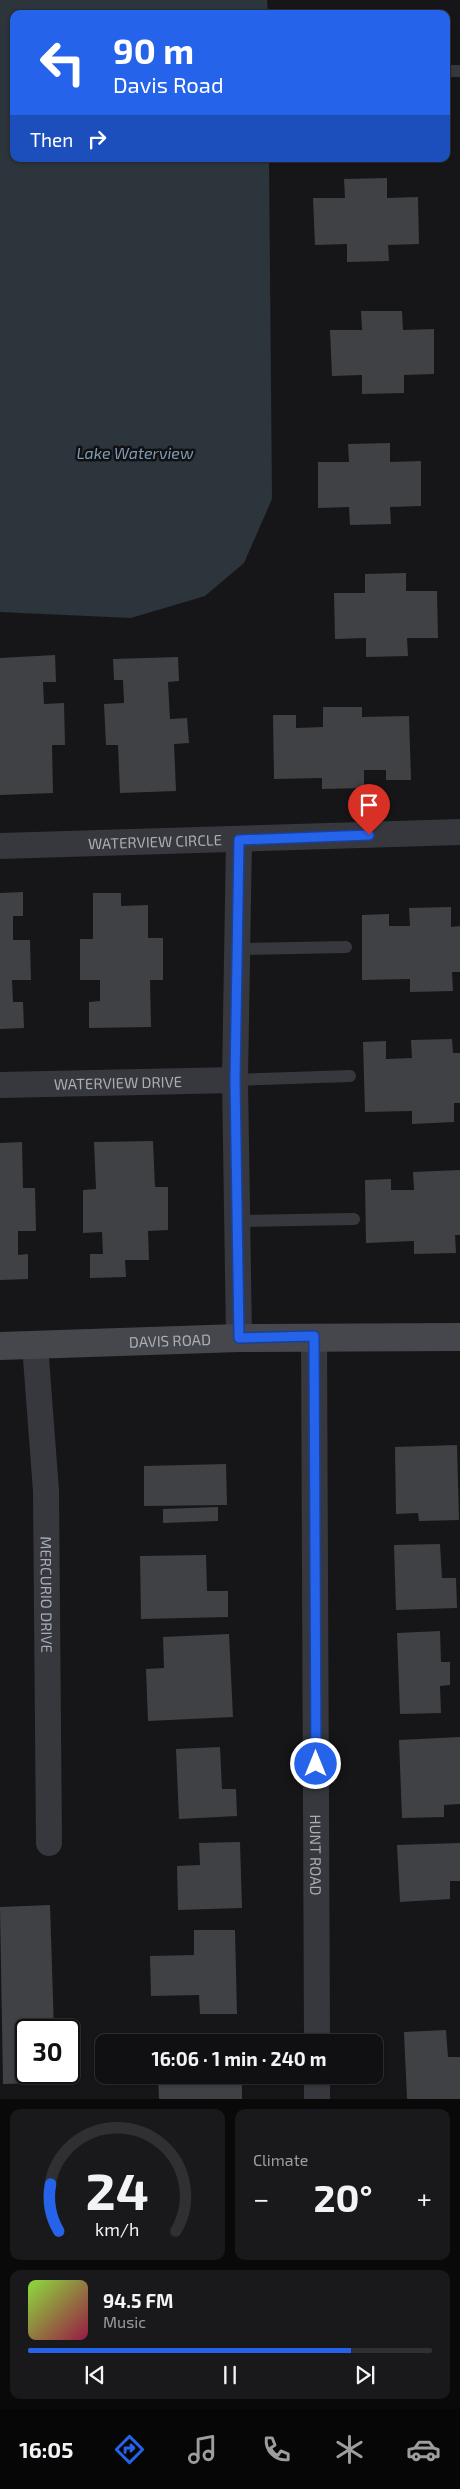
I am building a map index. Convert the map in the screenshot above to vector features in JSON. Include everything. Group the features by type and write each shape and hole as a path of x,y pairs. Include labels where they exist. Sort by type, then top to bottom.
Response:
{"street":[{"name":"WATERVIEW CIRCLE","path":"0,846 460,832"},
{"path":"239,840 235,1080 239,1338"},
{"name":"WATERVIEW DRIVE","path":"0,1085 235,1080"},
{"name":"DAVIS ROAD","path":"0,1346 314,1336 460,1337"},
{"name":"HUNT ROAD","path":"314,1336 317,2034"},
{"name":"MERCURIO DRIVE","path":"35,1345 46,1491 49,1843"},
{"path":"317,2084 317,2099"}],"lane":[{"path":"237,949 346,946"},
{"path":"235,1080 350,1076"},
{"path":"237,1221 354,1219"}],"water":[{"name":"Lake Waterview","path":"0,0 267,0 268,10 10,10 10,162 269,162 272,499 244,563 205,596 131,618 0,612"}],"building":[{"path":"387,178 387,198 418,197 419,244 388,245 389,261 347,262 347,244 315,245 313,198 345,198 344,179"},
{"path":"361,311 402,311 403,330 434,329 434,374 404,375 404,393 362,394 362,375 332,376 330,330 362,330"},
{"path":"390,443 390,462 421,461 421,506 390,507 391,524 350,525 349,507 318,508 318,462 349,462 348,444"},
{"path":"406,573 406,591 437,591 438,638 407,638 408,656 366,657 366,638 335,639 334,593 365,593 365,574"},
{"path":"55,655 56,682 43,682 44,704 64,703 65,745 52,745 53,793 0,795 0,658"},
{"path":"178,657 179,681 168,682 170,719 187,718 189,743 174,744 176,791 120,793 118,745 106,745 104,704 124,703 123,680 114,680 113,659"},
{"path":"323,707 362,707 362,717 409,716 411,780 386,780 386,770 364,770 364,788 322,789 322,778 274,779 273,715 296,715 296,728 323,727"},
{"path":"23,892 23,916 13,916 13,940 30,940 31,980 12,980 13,1002 23,1002 24,1028 0,1029 0,893"},
{"path":"93,893 121,893 121,906 148,905 148,938 163,938 163,980 150,980 151,1027 89,1028 89,1002 100,1001 100,980 80,980 80,939 93,939"},
{"path":"451,907 451,927 460,926 460,972 452,972 453,991 410,992 410,979 362,980 362,915 389,914 389,926 410,926 409,908"},
{"path":"452,1039 453,1053 460,1053 460,1103 454,1103 454,1122 412,1124 412,1111 365,1112 363,1042 386,1041 386,1059 412,1058 411,1040"},
{"path":"153,1141 155,1187 168,1187 168,1230 148,1231 149,1260 125,1260 126,1277 90,1278 90,1254 103,1254 102,1232 83,1233 83,1190 96,1189 94,1142"},
{"path":"22,1142 23,1188 35,1188 36,1231 18,1231 18,1255 28,1254 28,1279 0,1280 0,1143"},
{"path":"460,1170 460,1235 455,1235 456,1253 414,1254 414,1241 366,1243 365,1180 391,1179 391,1190 414,1190 413,1172"},
{"path":"457,1445 459,1520 419,1521 418,1513 396,1514 395,1447"},
{"path":"226,1464 227,1505 144,1506 144,1466"},
{"path":"218,1507 218,1521 163,1523 163,1509"},
{"path":"440,1544 442,1578 456,1578 457,1608 396,1610 394,1545"},
{"path":"206,1555 207,1591 228,1591 228,1617 141,1619 140,1556"},
{"path":"440,1631 441,1662 450,1662 450,1685 440,1686 441,1713 400,1714 397,1633"},
{"path":"229,1634 233,1717 148,1721 146,1669 164,1668 163,1637"},
{"path":"460,1737 460,1804 444,1805 444,1817 402,1818 399,1740"},
{"path":"220,1747 222,1789 236,1789 237,1816 179,1819 176,1749"},
{"path":"240,1842 242,1908 178,1910 177,1866 200,1865 199,1843"},
{"path":"460,1843 460,1881 450,1881 450,1899 400,1902 397,1845"},
{"path":"50,1905 54,2019 15,2019 15,2084 3,2084 0,1907"},
{"path":"194,1930 235,1930 237,2014 200,2014 199,1995 151,1996 150,1956 194,1955"},
{"path":"446,2030 448,2057 460,2057 460,2099 407,2099 404,2032"},
{"path":"158,2084 242,2084 242,2099 159,2099"}],"route":[{"path":"316,1764 314,1336 239,1338 235,1080 239,840 369,835"}]}
